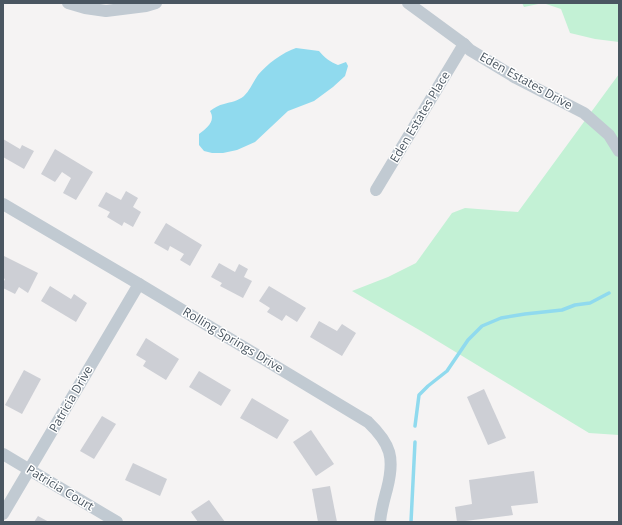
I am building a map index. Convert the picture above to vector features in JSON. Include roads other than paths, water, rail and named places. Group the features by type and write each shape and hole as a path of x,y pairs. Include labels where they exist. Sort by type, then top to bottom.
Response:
{"street":[{"path":"68,3 85,8 106,11 146,6 156,3"},
{"name":"Eden Estates Drive","path":"408,3 470,50 516,78 584,113 609,135 619,151"},
{"name":"Eden Estates Place","path":"376,190 464,44"},
{"name":"Rolling Springs Drive","path":"3,204 140,284 368,422 383,438 392,462 391,474 381,511 380,522"},
{"name":"Patricia Drive","path":"3,514 140,284"},
{"name":"Patricia Court","path":"3,454 117,522"}],"water":[{"path":"296,48 319,51 332,63 338,65 346,62 348,66 345,76 314,101 288,111 255,142 237,150 223,153 204,151 199,145 199,134 210,124 212,115 210,111 218,106 242,98 265,67 275,59"}],"waterway":[{"path":"415,426 419,395 447,371 468,340 482,326 501,318 562,310 575,305 590,303 609,293"},
{"path":"411,522 415,442"}]}
